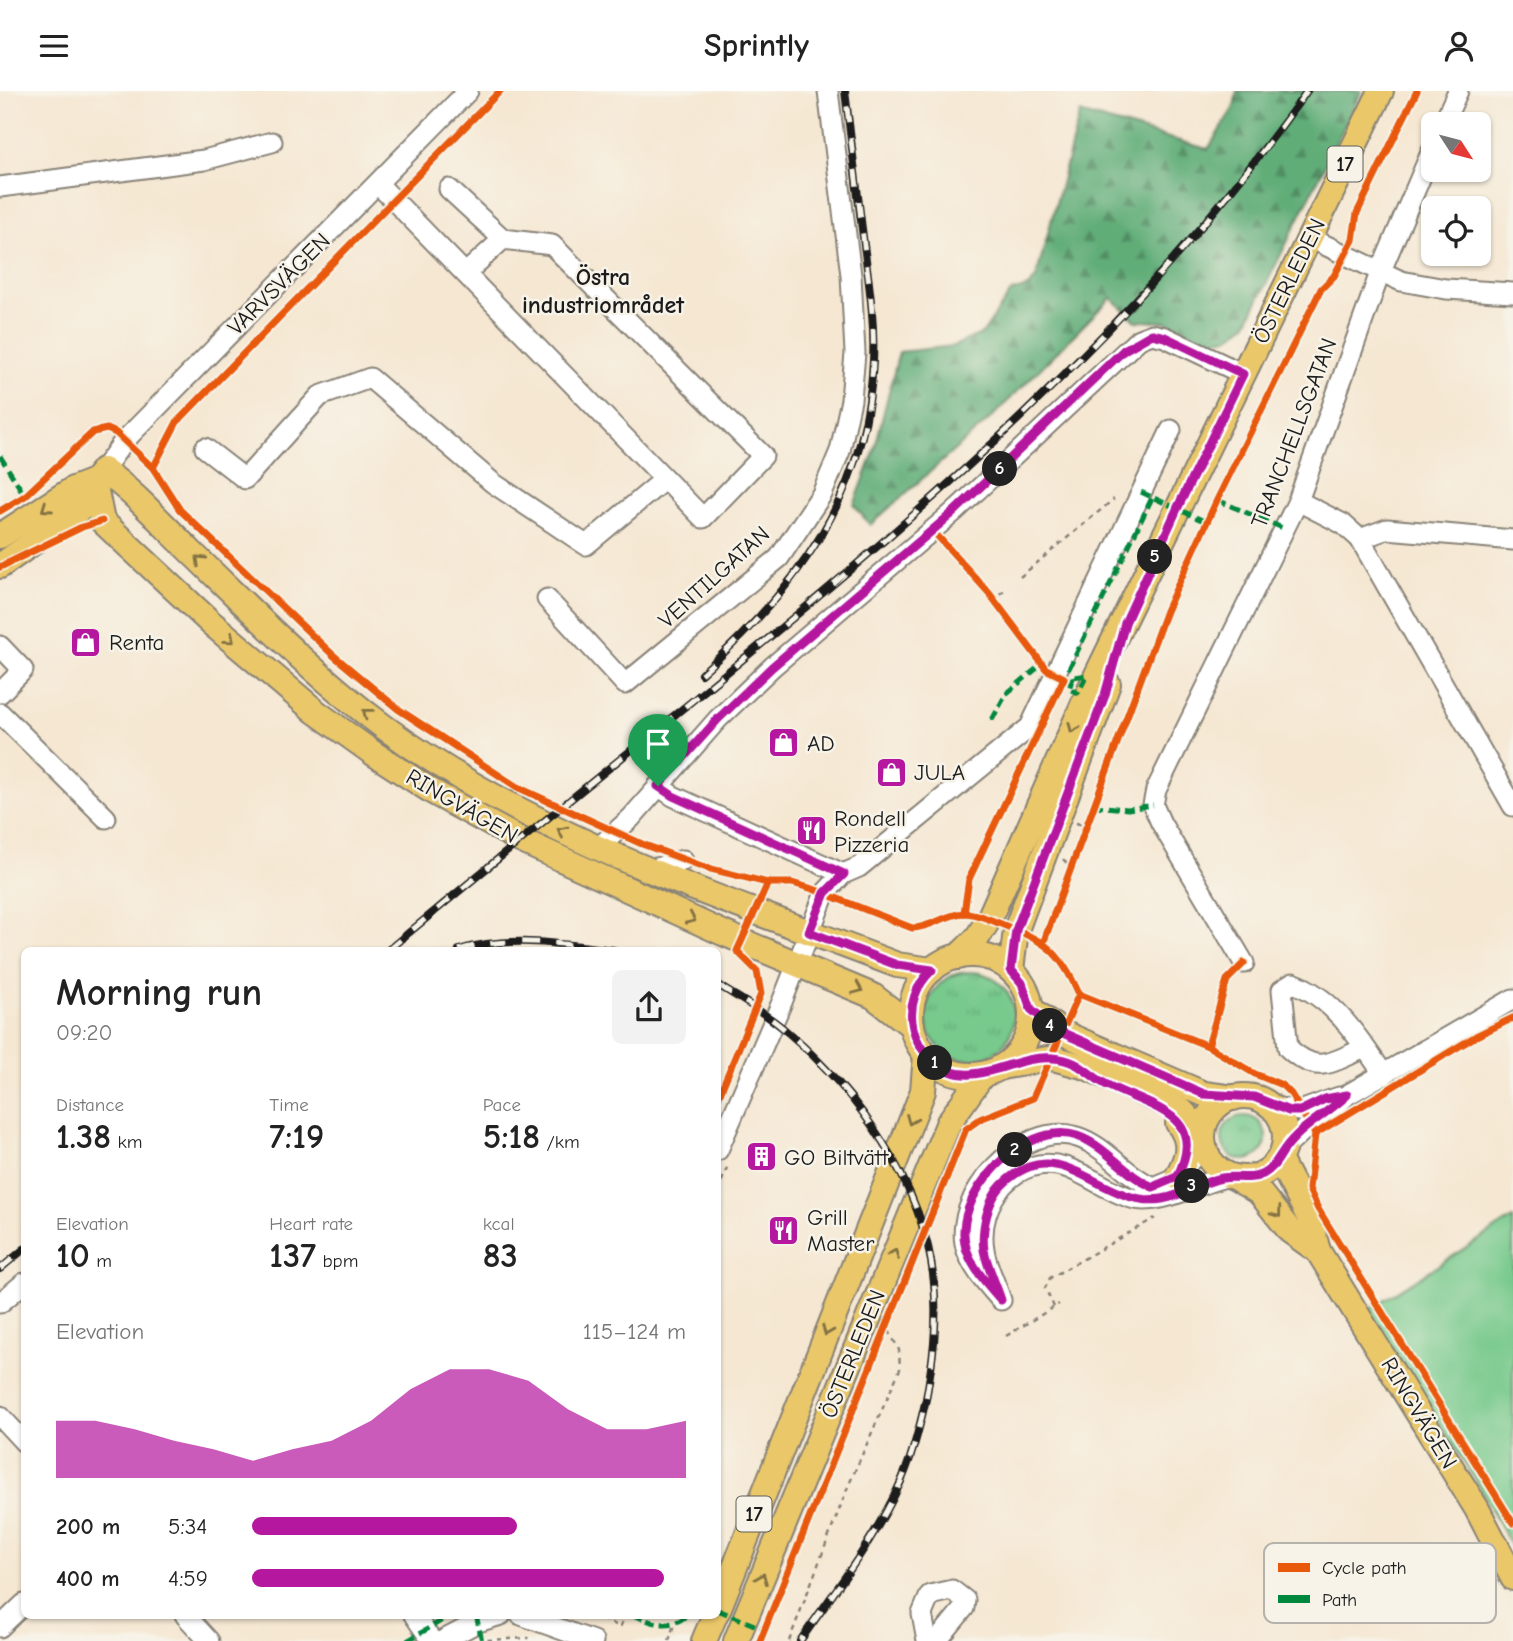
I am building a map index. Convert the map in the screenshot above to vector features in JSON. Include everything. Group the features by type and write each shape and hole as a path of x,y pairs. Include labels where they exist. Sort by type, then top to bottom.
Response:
{"main road":[{"name":"ÖSTERLEDEN","path":"958,957 977,938 989,919 1090,689 1125,623 1177,509 1381,91"},
{"path":"98,475 102,521"},
{"name":"VARVSVÄGEN","path":"0,536 98,475"},
{"name":"VARVSVÄGEN","path":"0,567 83,507 98,475"},
{"name":"RINGVÄGEN","path":"98,475 336,688 384,727 450,772 598,848 650,870 897,965 932,970"},
{"name":"VARVSVÄGEN","path":"0,567 82,527 102,521"},
{"name":"RINGVÄGEN","path":"102,521 210,622 316,712 423,785 576,867 873,996 912,1026"},
{"name":"ÖSTERLEDEN","path":"1011,970 1016,930 1105,695 1125,623"},
{"path":"932,970 915,996 912,1026 926,1054 946,1069 957,1073 992,1071 1053,1058 1086,1067 1173,1105 1193,1120 1203,1138 1210,1161 1232,1177 1260,1175 1281,1155 1285,1131 1272,1107 1254,1097 1234,1098 1204,1094 1063,1033 1031,1009 1022,983 1011,970 986,957 958,957"},
{"name":"17","path":"932,970 958,957"},
{"name":"17","path":"992,1071 1015,1056 1025,1042 1031,1009"},
{"name":"ÖSTERLEDEN","path":"721,1602 923,1091 926,1054"},
{"path":"1086,1067 1105,1084 1159,1108 1178,1122 1189,1144 1187,1158 1177,1177"},
{"name":"ÖSTERLEDEN","path":"736,1641 948,1122 992,1071"},
{"path":"1203,1138 1211,1113 1221,1103 1234,1098"},
{"name":"RINGVÄGEN","path":"1281,1155 1309,1217 1318,1251 1477,1509 1494,1543"},
{"name":"RINGVÄGEN","path":"1232,1177 1260,1193 1290,1231 1318,1251"},
{"name":"RINGVÄGEN","path":"1496,1546 1513,1579"},
{"path":"704,1641 713,1619"}],"street":[{"name":"VARVSVÄGEN","path":"98,475 132,432 468,91"},
{"name":"VENTILGATAN","path":"547,599 625,684 779,558 822,494 839,451 851,400 855,352 849,262 828,91"},
{"path":"1448,112 1458,91"},
{"path":"0,187 204,160 272,142"},
{"name":"TRANCHELLSGATAN","path":"1244,963 1171,843 1153,805 1156,790 1298,502 1380,273 1421,176"},
{"path":"378,184 467,272 703,518 763,456 552,245 503,239 449,188"},
{"path":"1310,238 1401,281 1446,289 1513,293"},
{"path":"467,272 503,239"},
{"path":"598,848 631,818 718,719 772,667 955,511 1139,339 1152,334 1165,337 1243,374"},
{"path":"205,448 245,479 320,396 370,378 493,483 586,545 665,479"},
{"path":"721,1143 825,893 844,874 859,866 1030,727 1171,430"},
{"path":"1298,502 1343,524 1360,539 1513,806"},
{"path":"1360,539 1387,529 1513,540"},
{"path":"0,646 23,670 0,693"},
{"path":"0,713 106,818"},
{"path":"658,786 673,796 844,874"},
{"path":"650,870 683,860"},
{"path":"1365,1048 1326,1064 1304,1063 1287,1048 1282,990 1293,983 1323,1000 1365,1048 1384,1075"},
{"path":"1281,1155 1304,1128 1332,1110 1347,1095 1513,999"},
{"path":"1272,1107 1300,1111 1325,1099 1347,1095"},
{"path":"1203,1138 1177,1177 1153,1187 1137,1180 1103,1151 1075,1136 1047,1137 1012,1151 990,1170 975,1195 967,1219 966,1249 981,1277 1001,1300 984,1249 986,1214 998,1188 1016,1172 1046,1162 1069,1168 1140,1201 1165,1199 1192,1187 1232,1177"},
{"path":"0,1303 21,1286"},
{"path":"0,1416 21,1439"},
{"path":"927,1641 922,1614 930,1595 952,1590 965,1600 964,1608 936,1641"},
{"path":"0,1627 21,1607"},
{"path":"189,1619 209,1641"},
{"path":"417,1619 432,1641"},
{"path":"442,1641 488,1619"},
{"path":"538,1619 593,1641"}],"path":[{"path":"1020,577 1114,499"},
{"path":"992,600 1007,588"},
{"path":"1054,1307 1045,1288 1050,1278 1157,1217"},
{"path":"1006,1336 1059,1304"},
{"path":"789,1641 847,1489 900,1369 899,1350 886,1326"},
{"path":"602,1619 620,1627 624,1619"},
{"path":"669,1641 674,1624"},
{"path":"483,1640 539,1639"}],"green space":[{"path":"1237,91 1362,91 1247,323 1230,337 1210,340 1166,322 1136,321 1111,298 992,417 870,525 854,505 873,455 899,352 954,346 983,333 1011,292 1028,287 1036,278 1080,113 1208,149 1234,107"},
{"path":"970,972 995,979 1007,991 1014,1016 1007,1041 995,1053 970,1060 945,1053 933,1041 926,1016 933,991 945,979"},
{"path":"1244,1116 1253,1117 1260,1122 1265,1129 1265,1147 1260,1154 1253,1159 1244,1160 1235,1159 1228,1154 1223,1147 1222,1138 1223,1129 1228,1122 1235,1117"},
{"path":"1513,1218 1513,1551 1480,1488 1368,1310"}],"railway":[{"path":"701,674 768,608 796,573 821,535 841,496 857,454 868,409 873,332 845,91"},
{"path":"392,947 860,561 1020,417 1097,341 1170,262 1241,179 1307,91"},
{"path":"470,947 516,942 589,947"},
{"path":"721,987 784,1029 837,1081 861,1111 883,1142 917,1211 928,1246 934,1283 935,1327 931,1370 926,1399 906,1468 876,1529 800,1641"},
{"path":"0,1269 21,1252"}],"marked path":[{"path":"0,456 25,496"},
{"path":"1141,492 1206,522"},
{"path":"1062,683 1152,498"},
{"path":"1217,500 1285,529"},
{"path":"992,720 1006,694 1042,664"},
{"path":"1073,677 1069,689 1078,693 1087,675 1074,677"},
{"path":"1093,806 1128,809 1153,805"},
{"path":"721,1611 764,1629"},
{"path":"407,1641 444,1619"},
{"path":"477,1619 482,1641"},
{"path":"645,1619 660,1624 674,1623 682,1619"}],"cycle path":[{"path":"153,468 177,422 500,91"},
{"path":"1044,941 1166,611 1217,500 1321,289 1334,276 1353,240 1357,213 1417,91"},
{"path":"0,511 25,496 93,432 107,429 116,433 153,468 180,510 333,655 398,709 517,787 642,844 707,868 768,883 792,883 813,889 912,928 964,913 988,919 1029,936 1049,949 1065,967 1079,994 1208,1046 1255,1074 1282,1085 1291,1094 1315,1134 1309,1189 1318,1209 1513,1523"},
{"path":"0,567 82,527 102,521"},
{"path":"933,531 989,593 1046,669 1064,678 969,879 964,913"},
{"path":"721,1091 761,994 757,971 737,951 768,883"},
{"path":"1208,1046 1227,980 1244,963"},
{"path":"760,1641 966,1129 980,1119 1033,1098 1079,994"},
{"path":"1315,1134 1476,1036 1513,1018"}],"place":[{"name":"Renta","path":"86,642"},
{"name":"AD","path":"784,743"},
{"name":"JULA","path":"891,772"},
{"name":"Rondell Pizzeria","path":"811,831"},
{"name":"GO Biltvätt","path":"761,1157"},
{"name":"Grill Master","path":"784,1230"}],"district":[{"name":"Östra industriområdet","path":"603,291"}],"route":[{"path":"1152,334 1165,337 1243,374 1125,623 1105,695 1016,930 1011,970 1022,983 1031,1009 1056,1030 1204,1094 1234,1098 1254,1097 1272,1107 1289,1111 1300,1111 1325,1099 1347,1095 1332,1110 1298,1133 1266,1172 1247,1178 1230,1176 1210,1180 1165,1199 1140,1201 1069,1168 1046,1162 1016,1172 998,1188 986,1214 984,1249 1001,1300 981,1277 966,1249 967,1219 975,1195 990,1170 1012,1151 1047,1137 1075,1136 1103,1151 1137,1180 1153,1187 1166,1184 1177,1177 1187,1158 1189,1144 1178,1122 1159,1108 1105,1084 1086,1067 1053,1058 970,1075 957,1073 935,1063 920,1046 911,1019 913,1003 921,982 932,970 897,965 809,932 825,893 844,874 673,796 658,786 718,719 772,667 955,511 1124,350 1139,339 1152,334"}]}
